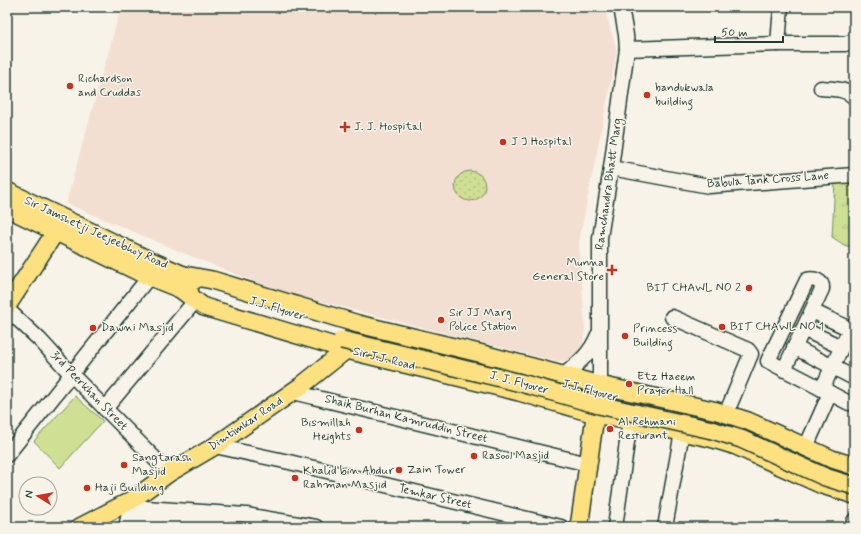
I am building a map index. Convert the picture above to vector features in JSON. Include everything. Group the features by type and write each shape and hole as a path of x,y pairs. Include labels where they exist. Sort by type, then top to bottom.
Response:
{"main road":[{"name":"Sir Jamshetji Jeejeebhoy Road","path":"7,191 60,225 149,277 183,282"},
{"name":"Sir Jamshetji Jeejeebhoy Road","path":"7,208 60,225 149,260 183,282"},
{"path":"7,306 60,225"},
{"path":"183,282 212,280 358,324 479,353 600,385 726,414 748,421 832,459 854,466"},
{"name":"Sir J.J. Road","path":"183,282 195,301 204,307 344,340 595,414 710,438 736,446 822,485 854,495"},
{"name":"J. J. Flyover","path":"183,282 344,340 508,380 599,406 712,430 742,439 826,477 854,486"},
{"name":"Dimtimkar Road","path":"80,527 131,504 169,473 216,446 293,392 344,340"},
{"name":"J.J. Flyover","path":"344,340 524,373 602,396 715,420 745,429 829,468 854,475"},
{"path":"579,527 600,385"}],"street":[{"name":"Ramchandra Bhatt Marg","path":"600,385 600,238 627,50 621,7"},
{"path":"778,44 781,7"},
{"path":"627,50 778,44 845,44 854,41"},
{"path":"821,88 846,91 854,97"},
{"name":"Babula Tank Cross Lane","path":"611,168 709,186 730,183 854,175"},
{"path":"7,454 149,277"},
{"path":"768,361 807,280 810,279 821,282 822,289 784,370"},
{"path":"105,409 195,301"},
{"name":"3rd Peerkhan Street","path":"7,309 40,340 71,374 169,473"},
{"path":"806,447 826,391 832,367 850,329 812,310"},
{"path":"672,317 748,350 751,354 768,361 849,403"},
{"path":"788,318 841,347"},
{"path":"564,375 580,362 592,349 600,332"},
{"path":"794,347 854,378"},
{"path":"726,414 751,354"},
{"name":"Shaik Burhan Kamruddin Street","path":"293,392 588,464"},
{"path":"615,527 630,421"},
{"path":"664,527 682,432"},
{"name":"Temkar Street","path":"216,446 561,527"},
{"path":"126,527 131,504 245,521 316,527"},
{"path":"140,527 142,516 226,527"},
{"path":"853,527 854,521"}],"shaded area":[{"name":"J. J. Hospital","path":"121,7 604,7 617,51 579,242 585,328 583,343 576,355 566,361 554,361 276,290 181,252 66,203"}],"green space":[{"path":"470,171 480,176 485,186 480,196 470,201 460,196 455,186 460,176"},
{"path":"835,181 854,181 854,248 844,245 832,237"},
{"path":"75,396 103,421 60,468 34,441"}],"place":[{"name":"Richardson and Cruddas","path":"70,86"},
{"name":"bandukwala building","path":"647,95"},
{"name":"J. J. Hospital","path":"345,127"},
{"name":"J J Hospital","path":"503,142"},
{"name":"Munna General Store","path":"612,270"},
{"name":"BIT CHAWL NO 2","path":"749,288"},
{"name":"Sir JJ Marg Police Station","path":"441,320"},
{"name":"BIT CHAWL NO 1","path":"722,327"},
{"name":"Dawni Masjid","path":"93,328"},
{"name":"Princess Building","path":"625,336"},
{"name":"Etz Haeem Prayer Hall","path":"629,384"},
{"name":"Al Rehmani Resturant","path":"610,429"},
{"name":"Bismillah Heights","path":"359,430"},
{"name":"Rasool Masjid","path":"474,456"},
{"name":"Sangtarash Masjid","path":"124,465"},
{"name":"Zain Tower","path":"399,470"},
{"name":"Khalid bin Abdur Rahman Masjid","path":"295,478"},
{"name":"Haji Building","path":"87,488"}]}
